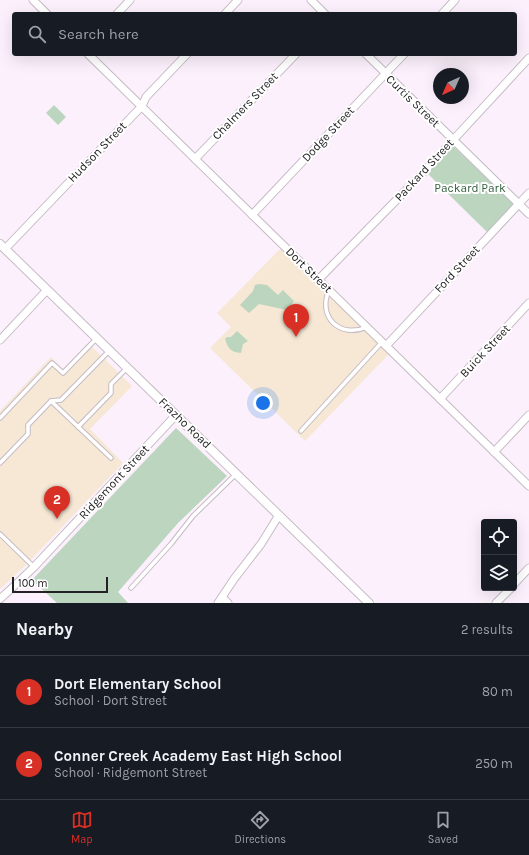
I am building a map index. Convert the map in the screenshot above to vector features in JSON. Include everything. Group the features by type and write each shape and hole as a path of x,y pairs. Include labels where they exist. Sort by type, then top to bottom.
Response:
{"street":[{"path":"33,0 45,12"},
{"path":"119,12 130,0"},
{"path":"227,12 238,0"},
{"path":"311,0 323,12"},
{"path":"444,12 455,0"},
{"name":"Dort Street","path":"90,56 529,486"},
{"name":"Hudson Street","path":"3,246 142,106 146,97 185,56"},
{"name":"Chalmers Street","path":"195,159 294,56"},
{"name":"Curtis Street","path":"368,56 529,214"},
{"name":"Dodge Street","path":"252,215 402,56"},
{"name":"Packard Street","path":"318,280 417,179 529,58"},
{"name":"Ford Street","path":"384,344 529,193"},
{"name":"Frazho Road","path":"3,246 369,603"},
{"path":"0,340 48,290"},
{"name":"Buick Street","path":"440,399 529,303"},
{"name":"Ridgemont Street","path":"0,599 34,567 176,415"},
{"path":"494,452 529,415"},
{"path":"228,603 220,600 251,555 261,544 279,515"},
{"path":"517,581 529,568"},
{"path":"496,603 507,591"}],"lane":[{"path":"329,290 326,297 326,309 328,315 336,326 348,331 361,330 367,327"},
{"path":"0,418 52,363 63,373 97,338"},
{"path":"301,431 384,344"},
{"path":"0,463 28,434 28,425 51,402 62,400 110,350"},
{"path":"78,427 111,393 111,384 127,367"},
{"path":"51,402 111,458"},
{"path":"131,588 171,544 193,516 236,474"},
{"path":"0,534 34,567"}],"shaded area":[{"path":"280,249 389,354 305,441 210,348 231,327 217,313"},
{"path":"88,343 132,386 90,429 123,463 24,567 0,589 0,411 51,357 63,369"}],"green space":[{"path":"54,105 66,117 58,125 46,113"},
{"name":"Packard Park","path":"452,145 514,204 487,232 426,172"},
{"path":"255,285 267,285 278,295 283,290 294,301 287,310 259,304 249,313 240,305 253,291"},
{"path":"237,331 248,341 243,344 241,353 234,352 230,349 225,339 227,337 231,337"},
{"path":"176,428 227,476 178,523 118,592 128,603 57,603 32,580"}],"place":[{"name":"Dort Elementary School","path":"296,337"},
{"name":"Conner Creek Academy East High School","path":"57,519"}]}
